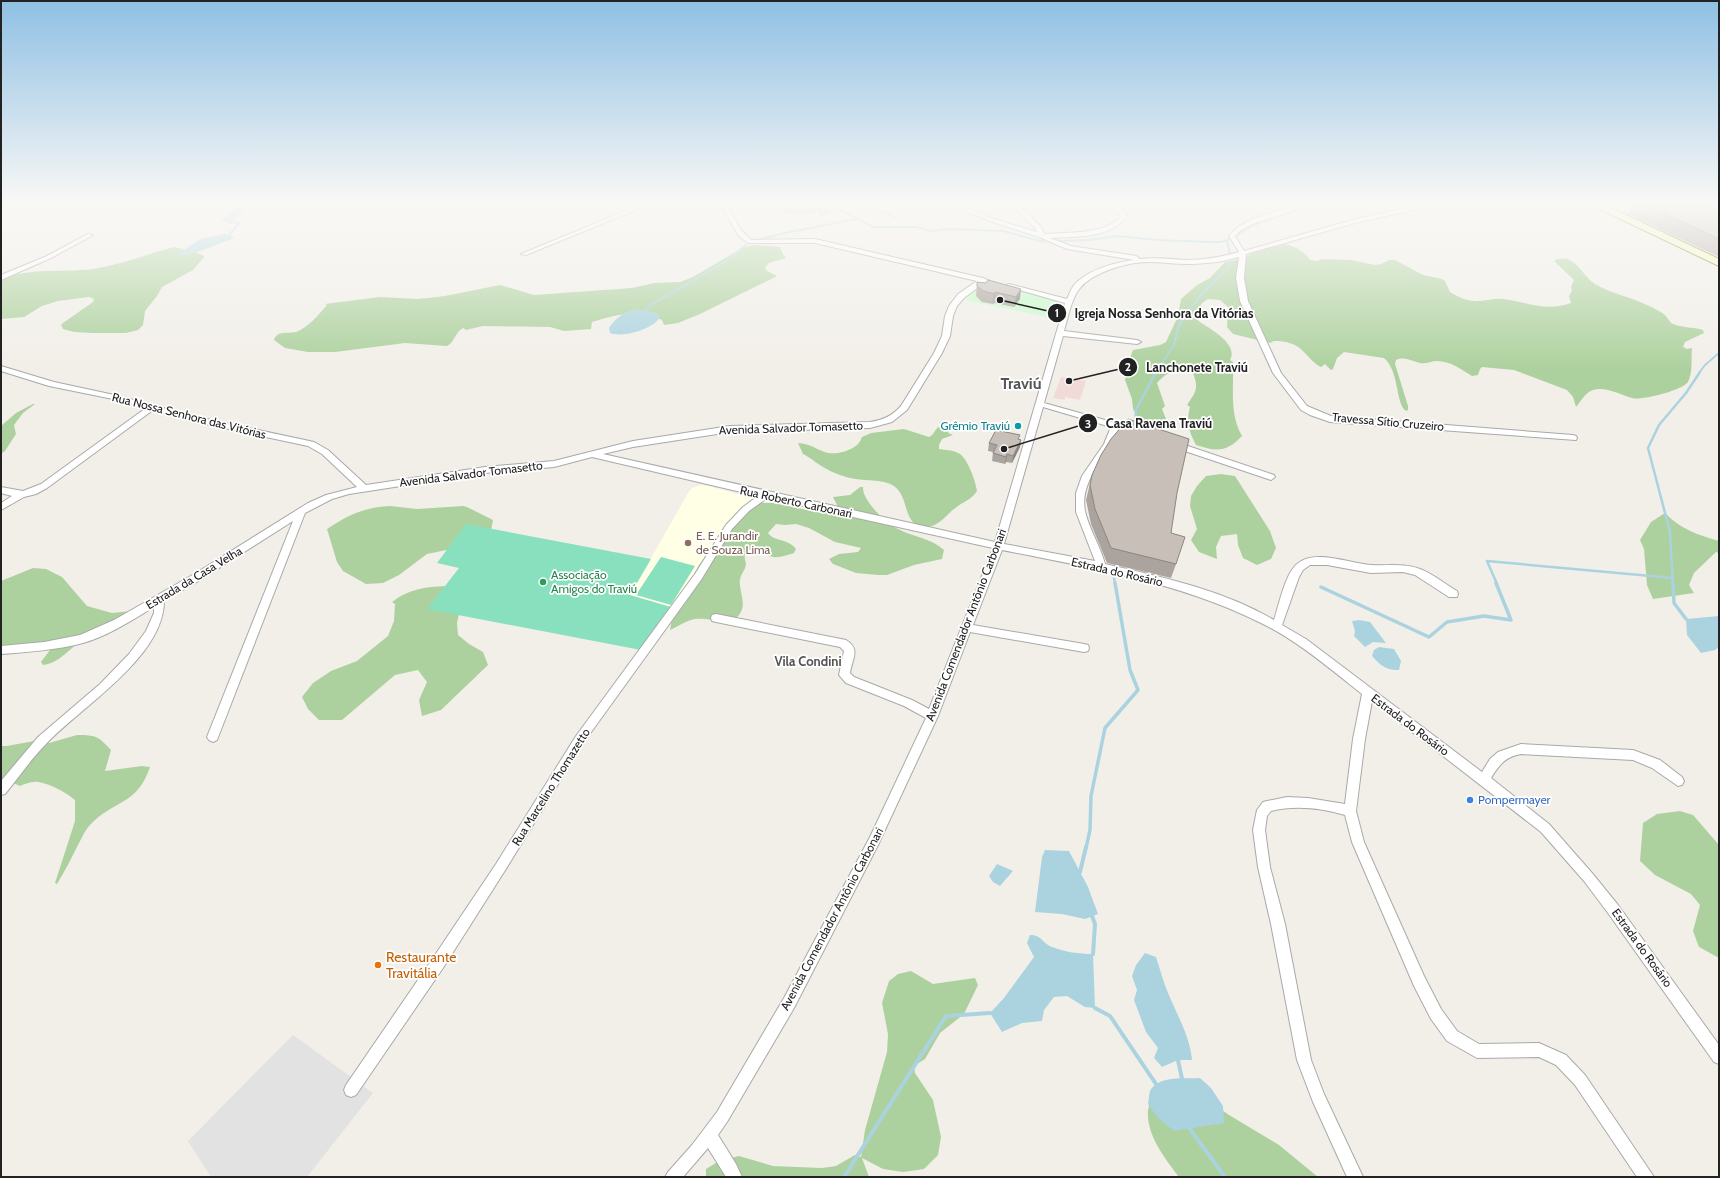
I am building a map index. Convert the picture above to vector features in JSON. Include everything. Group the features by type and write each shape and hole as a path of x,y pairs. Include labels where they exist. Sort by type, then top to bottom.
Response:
{"street":[{"path":"1,278 44,259"},
{"name":"Avenida Salvador Tomasetto","path":"379,486 486,470 554,464 633,444 730,429 870,425 886,422 897,415 904,408 938,353 946,336 949,316 953,306 965,293 987,281 893,259"},
{"path":"1139,259 1146,260"},
{"name":"Avenida Comendador Antônio Carbonari","path":"673,1177 709,1135 722,1117 789,1003 874,842 932,716 968,628 999,546 1069,302 1076,287 1091,275 1121,264 1146,260 1208,261 1218,259"},
{"name":"Travessa Sítio Cruzeiro","path":"1242,259 1240,278 1244,301 1278,373 1300,403 1309,411 1330,419 1573,438"},
{"path":"1005,285 1069,302"},
{"path":"1061,333 1137,342"},
{"name":"Rua Nossa Senhora das Vitórias","path":"1,368 52,384 119,398 151,408 311,444 325,452 364,488"},
{"path":"1040,404 1142,434"},
{"path":"1,507 20,495 34,492 44,486 151,408"},
{"path":"1101,567 1081,510 1080,497 1083,484 1089,471 1108,445 1116,426"},
{"path":"1164,441 1271,477"},
{"name":"Rua Roberto Carbonari","path":"594,455 764,495 999,546"},
{"name":"Estrada da Casa Velha","path":"1,650 44,646 82,639 118,623 159,600 301,512 329,497 364,488 379,486"},
{"path":"1,490 20,495"},
{"name":"Rua Marcelino Thomazetto","path":"351,1090 500,868 580,739 698,577 729,527 746,509 764,495"},
{"path":"212,737 301,512"},
{"name":"Estrada do Rosário","path":"999,546 1101,567 1208,595 1236,606 1277,626 1302,642 1545,828 1583,871 1613,909 1719,1057"},
{"path":"1277,626 1294,576 1300,567 1308,562 1327,561 1371,569 1403,568 1418,572 1453,594"},
{"path":"1,790 42,740 104,687 133,658 150,633 159,613 159,600"},
{"path":"716,618 842,643 849,647 850,653 844,668 844,675 850,680 908,703 932,716"},
{"path":"968,628 1084,648"},
{"path":"1368,693 1359,739 1350,811 1358,842 1419,981 1436,1014 1452,1036 1477,1050 1539,1050 1561,1060 1580,1080 1646,1177"},
{"path":"1484,780 1498,757 1506,751 1521,749 1634,755 1656,764 1678,781"},
{"path":"1350,811 1330,805 1279,803 1267,806 1261,814 1259,830 1264,867 1278,924 1304,1060 1318,1098 1355,1177"},
{"path":"709,1135 731,1169 734,1177"}],"shaded area":[{"path":"1061,377 1086,381 1080,400 1065,397 1065,400 1053,398"},
{"name":"E. E. Jurandir de Souza Lima","path":"701,485 753,498 743,507 727,527 671,607 630,595 688,493 692,488"},
{"path":"293,1035 373,1093 307,1177 211,1177 188,1141"}],"green space":[{"path":"133,259 202,259 193,270 162,287 145,311 143,325 138,330 126,333 92,333 74,332 63,329 61,325 63,323 93,302 94,299 89,297 58,301 42,306 24,317 1,319 1,279 24,273 93,269"},
{"path":"723,259 783,259 769,263 765,268 767,271 777,276 700,314 678,323 664,325 662,320 653,317 627,314 592,322 591,329 564,331 550,327 483,326 466,330 463,328 447,346 405,343 335,352 308,352 285,348 274,340 275,337 280,334 296,332 305,327 327,305 325,304 380,297 418,299 445,296 500,285 534,295 632,288 654,283 680,282 693,277"},
{"path":"1242,259 1309,259 1316,261 1323,259 1351,260 1375,265 1389,260 1395,260 1423,275 1442,279 1445,281 1450,292 1468,300 1482,301 1504,299 1537,306 1553,307 1571,303 1569,296 1572,291 1571,287 1574,280 1554,261 1567,259 1577,265 1595,284 1653,308 1665,315 1673,324 1703,330 1704,333 1685,342 1683,347 1687,349 1692,348 1691,374 1685,385 1662,394 1637,399 1608,390 1593,390 1585,395 1576,407 1573,397 1567,390 1514,370 1482,367 1478,375 1472,376 1445,362 1435,361 1422,363 1399,359 1396,360 1395,364 1408,406 1408,410 1406,411 1400,401 1393,371 1384,358 1344,352 1337,358 1333,369 1331,370 1325,364 1321,367 1301,349 1290,343 1274,341 1270,343 1233,334 1227,327 1228,307 1220,300 1208,299 1202,303 1194,315 1199,321 1222,338 1231,348 1232,354 1230,360 1233,362 1233,400 1235,419 1242,436 1231,445 1221,449 1210,449 1196,445 1189,427 1188,417 1190,407 1187,405 1196,390 1196,383 1193,373 1181,372 1169,373 1157,383 1165,406 1162,409 1166,419 1164,427 1149,430 1138,418 1133,409 1132,399 1125,380 1128,363 1133,350 1160,345 1166,342 1178,316 1181,299 1197,285 1210,278 1225,262"},
{"path":"1001,285 1063,302 1058,319 965,300 977,289"},
{"path":"35,404 23,413 14,425 16,434 5,451 1,454 1,426 16,413"},
{"path":"938,427 949,431 948,433 953,435 942,439 939,449 954,451 965,459 975,482 977,491 971,498 954,509 935,525 925,527 916,525 909,517 903,498 894,486 885,482 855,479 835,473 803,454 798,443 826,452 838,453 854,447 858,444 862,437 871,433 904,429 929,437"},
{"path":"1221,474 1235,476 1270,531 1276,548 1271,559 1257,565 1243,558 1238,545 1237,534 1221,536 1216,547 1217,559 1199,552 1191,540 1197,529 1190,506 1191,496 1206,476"},
{"path":"860,487 863,487 866,499 876,511 893,526 928,540 944,550 942,559 914,565 887,575 856,573 833,564 829,559 839,554 858,552 861,548 835,542 809,528 796,524 776,524 768,533 774,538 789,543 796,549 794,553 778,557 773,557 752,549 745,554 746,565 740,579 743,606 739,615 725,621 700,619 692,620 670,630 673,612 699,565 736,516 760,503 773,503 817,512 836,512 839,509 833,497 850,495"},
{"path":"390,506 417,509 463,506 493,520 491,531 461,547 427,554 399,575 383,583 366,584 343,571 337,562 327,529 342,520 365,510"},
{"path":"1665,513 1671,519 1690,531 1719,541 1719,553 1716,552 1694,573 1689,585 1694,593 1653,599 1647,585 1644,549 1640,540 1651,522"},
{"name":"Associação Amigos do Traviú","path":"466,524 651,559 630,595 671,607 641,650 427,609 459,568 437,563"},
{"path":"661,557 695,566 671,605 636,595"},
{"path":"33,568 46,569 62,577 87,606 112,613 132,611 77,644 59,659 49,664 43,665 41,662 50,650 48,647 1,650 1,581"},
{"path":"446,586 460,610 457,623 458,635 469,644 483,652 488,665 441,710 422,716 419,700 427,682 418,670 395,675 342,720 319,720 308,709 302,697 313,683 331,671 357,661 388,636 394,621 395,604 392,602 411,591"},
{"path":"77,735 96,737 111,750 105,771 142,766 150,767 145,780 131,796 107,811 88,827 57,884 55,883 75,821 75,800 58,789 38,782 31,782 20,786 11,782 1,787 1,746 34,741 49,743"},
{"path":"1680,811 1693,815 1719,845 1719,958 1699,947 1693,931 1700,905 1691,894 1655,875 1640,861 1643,823 1657,814"},
{"path":"911,971 933,984 975,978 978,985 964,1014 940,1033 925,1059 914,1066 915,1073 933,1100 941,1137 938,1155 924,1169 903,1172 883,1169 862,1158 869,1177 706,1177 706,1169 719,1161 739,1156 773,1166 822,1168 836,1166 855,1155 861,1157 865,1130 887,1052 888,1034 882,1003 889,981 898,974"},
{"path":"1153,1095 1205,1098 1229,1115 1279,1145 1318,1177 1179,1177 1158,1146 1150,1128 1148,1110"}],"water":[{"path":"636,309 657,313 660,317 657,321 645,329 622,334 610,333 609,328 617,318"},
{"path":"1719,616 1719,647 1715,650 1701,653 1687,635 1686,619"},
{"path":"1359,620 1370,622 1386,643 1373,642 1365,647 1354,636 1355,631 1352,621"},
{"path":"1379,647 1394,649 1401,661 1399,670 1391,670 1384,667 1372,656 1374,650"},
{"path":"1045,850 1069,851 1088,887 1098,914 1085,919 1062,914 1035,912 1042,857"},
{"path":"997,864 1013,871 1000,886 993,882 989,876"},
{"path":"1030,935 1037,936 1057,949 1082,954 1093,954 1095,1008 1085,1007 1067,996 1054,997 1044,1010 1042,1021 1022,1023 1002,1032 990,1013 1004,998 1034,957 1027,943"},
{"path":"1145,953 1156,957 1166,988 1189,1042 1192,1060 1178,1060 1162,1067 1154,1058 1158,1048 1146,1032 1134,1000 1137,990 1132,976 1136,965"},
{"path":"1200,1078 1211,1088 1223,1106 1224,1123 1174,1131 1158,1118 1148,1104 1150,1090 1155,1085 1167,1080"}],"building":[{"path":"988,280 1021,289 1016,297 983,291 977,286 977,282 986,283"},
{"path":"1128,419 1189,439 1177,493 1171,533 1185,537 1176,564 1111,548 1095,509 1090,485 1092,475 1101,455 1111,439"},
{"path":"996,430 1020,435 1018,439 1021,440 1013,456 1007,454 1006,457 993,453 997,445 989,443"}],"waterway":[{"path":"645,310 652,304 728,259"},
{"path":"1155,373 1174,345 1179,325 1197,300 1214,281 1229,268 1229,263"},
{"path":"1699,373 1705,365 1719,353"},
{"path":"1135,425 1136,410 1156,372"},
{"path":"1673,578 1670,532 1648,448 1659,425 1686,393 1700,372"},
{"path":"1497,584 1487,561 1673,578"},
{"path":"1114,578 1115,584"},
{"path":"1673,578 1673,584"},
{"path":"1086,848 1090,830 1091,796 1105,728 1138,690 1130,670 1115,583"},
{"path":"1321,587 1429,637 1447,622 1484,616 1511,620 1496,583"},
{"path":"1673,583 1674,603 1686,619"},
{"path":"1080,872 1086,847"},
{"path":"1092,916 1095,924 1093,954"},
{"path":"1095,1008 1110,1016 1156,1084"},
{"path":"844,1177 946,1016 990,1013"},
{"path":"1178,1060 1182,1079"},
{"path":"1189,1128 1225,1177"}],"place":[{"name":"Igreja Nossa Senhora da Vitórias","path":"1000,300"},
{"name":"Lanchonete Traviú","path":"1069,381"},
{"name":"Grêmio Traviú","path":"1018,426"},
{"name":"Casa Ravena Traviú","path":"1004,449"},
{"name":"E. E. Jurandir de Souza Lima","path":"688,543"},
{"name":"Associação Amigos do Traviú","path":"543,582"},
{"name":"Pompermayer","path":"1470,800"},
{"name":"Restaurante Travitália","path":"378,965"}],"district":[{"name":"Traviú","path":"1021,383"},
{"name":"Vila Condini","path":"808,661"}]}
